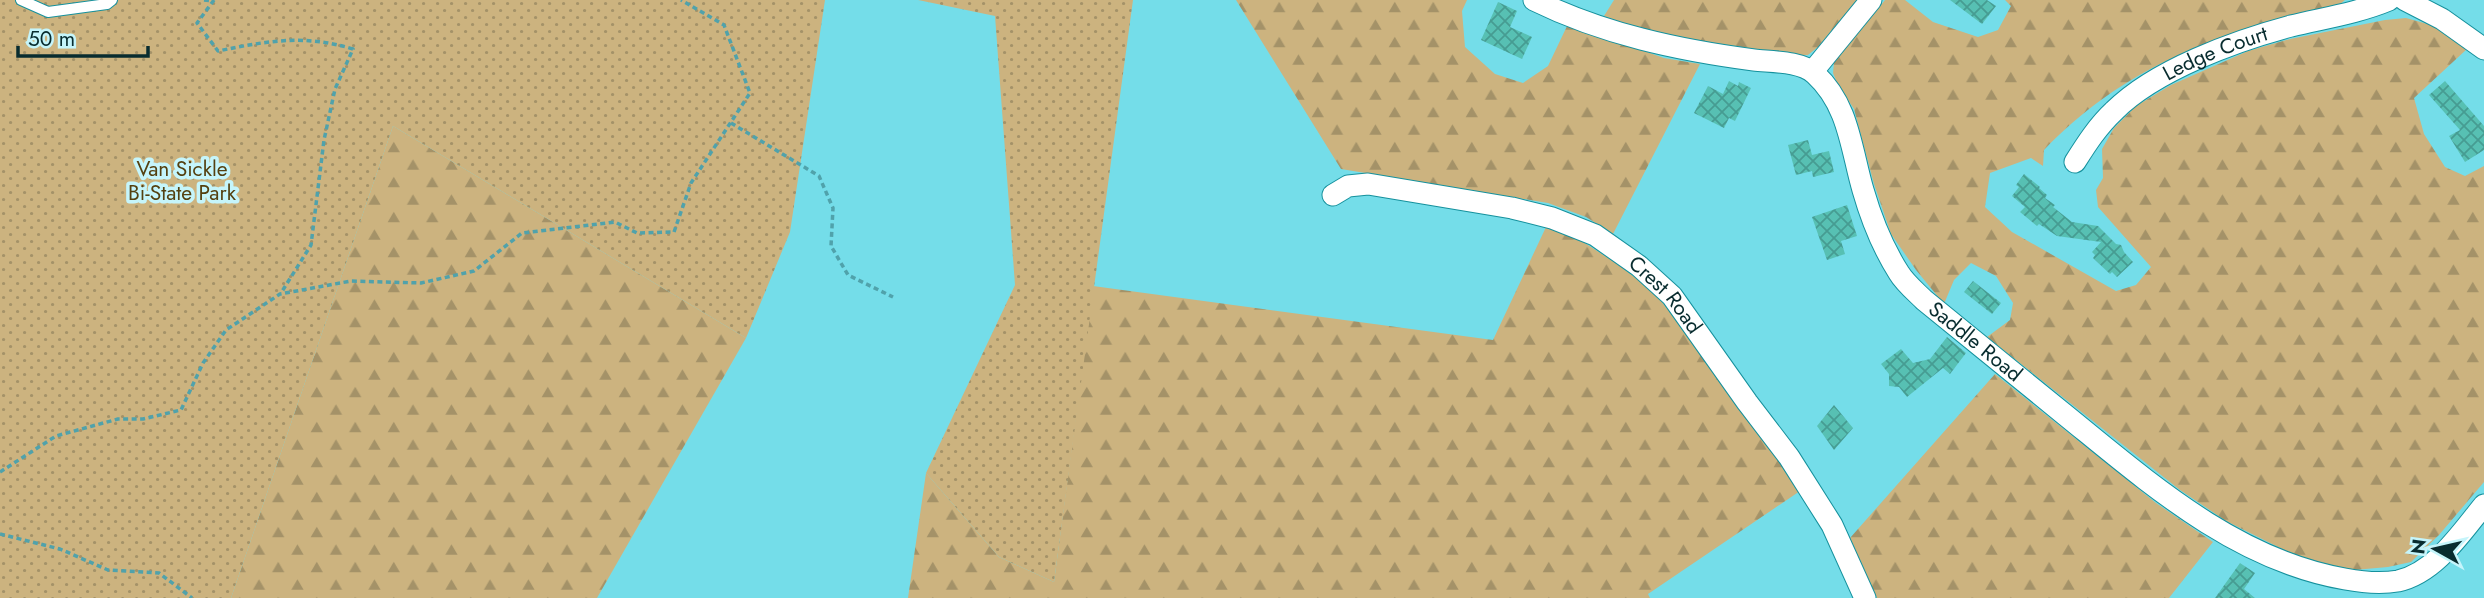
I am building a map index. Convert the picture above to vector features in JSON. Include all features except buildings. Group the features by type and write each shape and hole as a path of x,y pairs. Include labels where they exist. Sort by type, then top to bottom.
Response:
{"street":[{"path":"1534,0 1604,28 1655,43 1790,64 1813,71 1871,0"},
{"name":"Ledge Court","path":"2075,162 2096,129 2116,108 2150,84 2195,60 2248,39 2291,26 2369,9 2389,0"},
{"path":"2405,0 2442,19 2484,49"},
{"name":"Saddle Road","path":"1813,71 1843,111 1863,190 1877,231 1899,275 1924,300 2169,498 2229,536 2276,559 2320,575 2362,582 2398,581 2423,571 2484,505"},
{"name":"Crest Road","path":"1333,195 1348,186 1368,184 1512,208 1552,218 1595,235 1639,266 1672,296 1789,457 1832,526 1865,598"}],"lane":[{"path":"21,0 48,12 107,4 112,0"}],"path":[{"path":"204,0 213,0"},
{"path":"213,0 197,23 218,51 270,41 327,41 353,49 335,89 324,140 311,245 280,294"},
{"path":"0,472 56,436 118,419 142,419 181,410 203,363 226,330 280,294 351,281 421,283 474,271 522,233 615,222 638,233 674,232 691,183 750,93 724,25 681,0"},
{"path":"731,123 820,176 833,208 831,246 848,275 893,297"},
{"path":"0,534 60,549 108,570 159,573 192,598"}],"green space":[{"name":"Van Sickle Bi-State Park","path":"0,0 825,0 790,232 746,338 393,126 231,598 0,598"},
{"path":"918,0 1133,0 1054,582 999,557 926,473 1015,285 995,16"},
{"path":"1236,0 1467,0 1462,11 1465,47 1495,74 1523,83 1548,66 1568,24 1664,58 1700,64 1613,234 1586,217 1548,203 1341,169"},
{"path":"1614,0 1857,0 1818,47 1808,55 1793,56 1674,36 1627,24 1604,16"},
{"path":"1885,0 1905,0 1933,22 1978,37 1998,30 2011,6 2005,0 2345,0 2339,5 2215,41 2175,57 2122,86 2072,123 2044,150 2043,166 2031,158 1990,173 1985,207 2012,232 2116,291 2136,285 2151,267 2098,207 2096,190 2103,178 2102,149 2114,128 2136,106 2171,85 2248,51 2290,39 2385,20 2406,18 2431,25 2467,49 2414,98 2424,134 2445,167 2465,176 2484,166 2484,482 2439,535 2411,562 2388,567 2343,571 2302,559 2226,521 2180,490 1987,337 2010,320 2013,303 1996,276 1971,263 1954,280 1944,304 1891,234 1874,184 1854,109 1833,73 1834,62"},
{"path":"393,126 746,338 597,598 231,598"},
{"path":"1546,227 1580,240 1653,291 1697,345 1800,491 1648,594 1650,598 908,598 926,473 999,557 1054,582 1093,286 1493,340"},
{"path":"1995,374 2156,503 2213,542 2169,598 1877,598 1850,538"}]}
